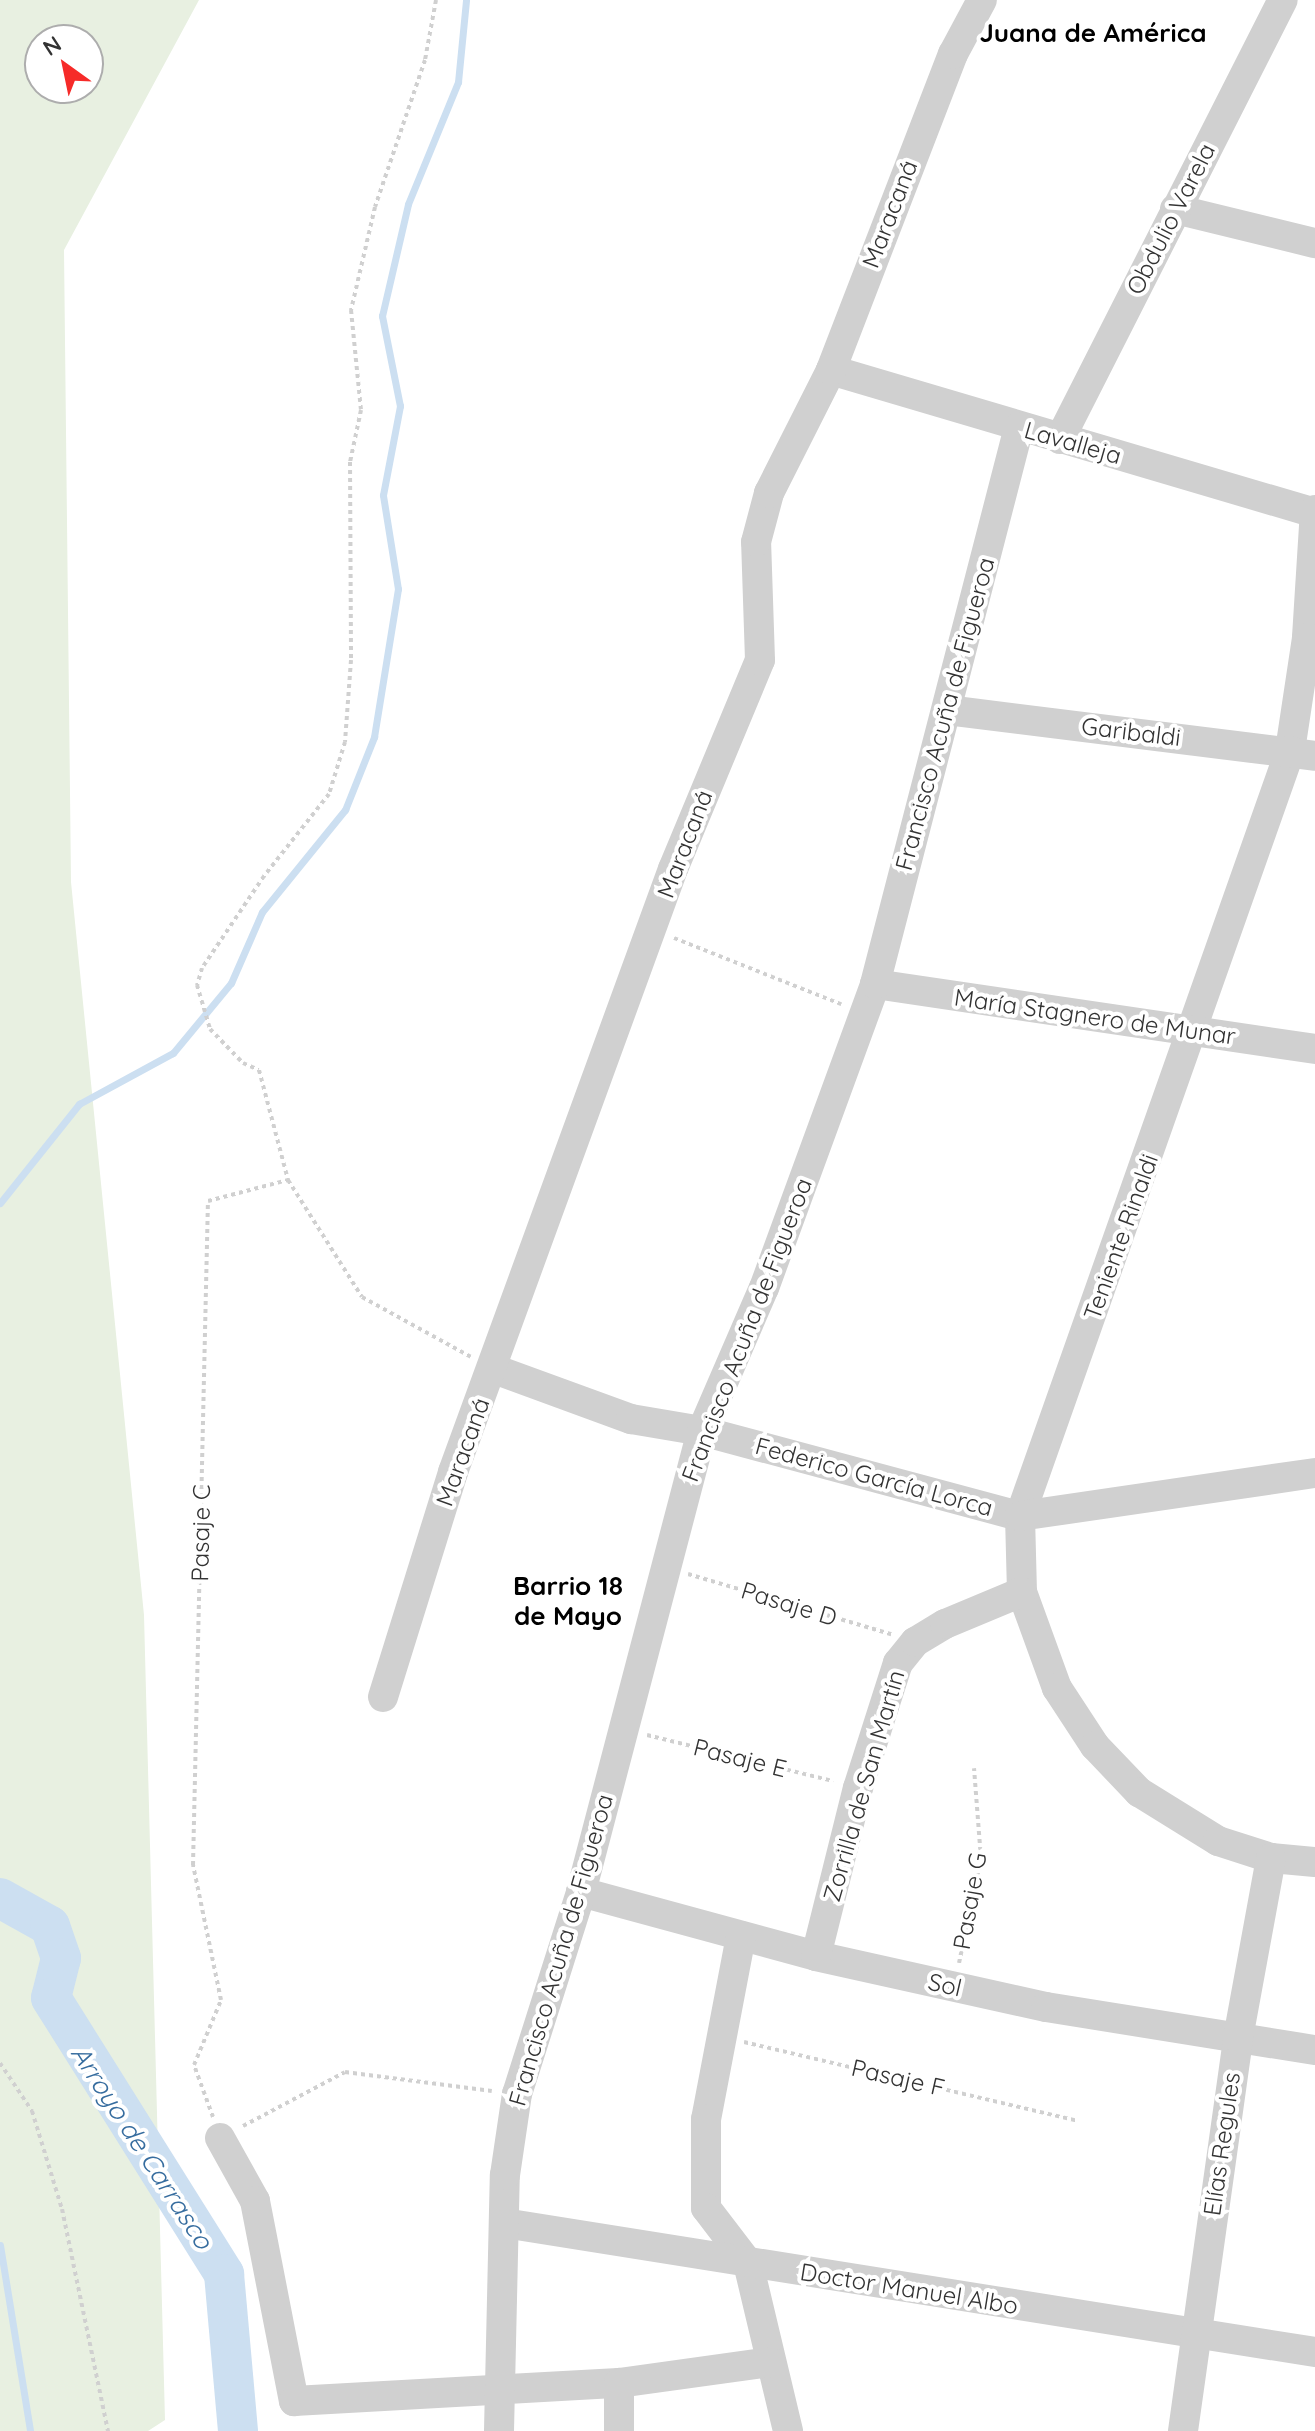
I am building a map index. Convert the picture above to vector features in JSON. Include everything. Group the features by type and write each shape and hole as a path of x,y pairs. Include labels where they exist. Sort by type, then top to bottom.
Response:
{"street":[{"name":"Maracaná","path":"383,1697 453,1472 494,1369 653,929 760,660 756,542 769,493 831,370 953,54 982,0"},
{"name":"Obdulio Varela","path":"1060,439 1283,0"},
{"path":"1175,209 1315,243"},
{"name":"Lavalleja","path":"831,370 1315,512"},
{"name":"Francisco Acuña de Figueroa","path":"499,2431 504,2223 517,2094 581,1892 663,1567 702,1431 764,1288 875,984 1019,427"},
{"name":"Teniente Rinaldi","path":"1315,512 1302,754 1196,1032 1020,1516 1022,1592 1057,1688 1095,1746 1139,1792 1178,1820 1271,1858 1315,1862"},
{"name":"Garibaldi","path":"947,710 1302,754"},
{"name":"María Stagnero de Munar","path":"875,984 1315,1049"},
{"name":"Federico García Lorca","path":"494,1369 631,1419 702,1431 1020,1516 1315,1473"},
{"name":"Zorrilla de San Martín","path":"816,1956 858,1788 898,1663 915,1642 1022,1592"},
{"name":"Elías Regules","path":"1183,2431 1194,2333 1238,2038 1271,1858"},
{"name":"Sol","path":"581,1892 816,1956 953,1987 1315,2050"},
{"path":"741,1936 706,2119 706,2208 748,2263 788,2431"},
{"path":"220,2138 255,2201 294,2401 502,2386 619,2383 771,2362"},
{"name":"Doctor Manuel Albo","path":"504,2223 1315,2352"},
{"path":"619,2383 619,2431"}],"path":[{"path":"436,0 425,60 375,207 351,310 361,410 350,462 351,660 345,742 329,794 264,876 202,968 197,985 210,1029 243,1063 259,1070 288,1180 362,1297 494,1369"},
{"path":"653,929 864,1013"},
{"name":"Pasaje C","path":"220,2138 194,2065 221,2000 193,1865 208,1201 288,1180"},
{"name":"Pasaje D","path":"663,1567 915,1642"},
{"name":"Pasaje E","path":"622,1729 858,1788"},
{"name":"Pasaje G","path":"953,1987 981,1859 974,1768"},
{"name":"Pasaje F","path":"720,2036 1077,2121"},
{"path":"0,2063 32,2111 62,2209 108,2431"},
{"path":"220,2138 345,2072 517,2094"}],"green space":[{"path":"0,0 199,0 64,250 71,882 144,1615 165,2420 148,2431 0,2431"}],"waterway":[{"path":"0,1203 79,1104 173,1053 231,983 262,912 345,810 374,737 398,589 383,495 400,406 382,316 408,204 458,82 466,0"},
{"name":"Arroyo de Carrasco","path":"0,1898 50,1926 61,1958 51,1998 224,2274 238,2431"},
{"path":"0,2245 30,2431"}],"district":[{"name":"Juana de América","path":"1093,33"},
{"name":"Barrio 18 de Mayo","path":"568,1601"}]}
